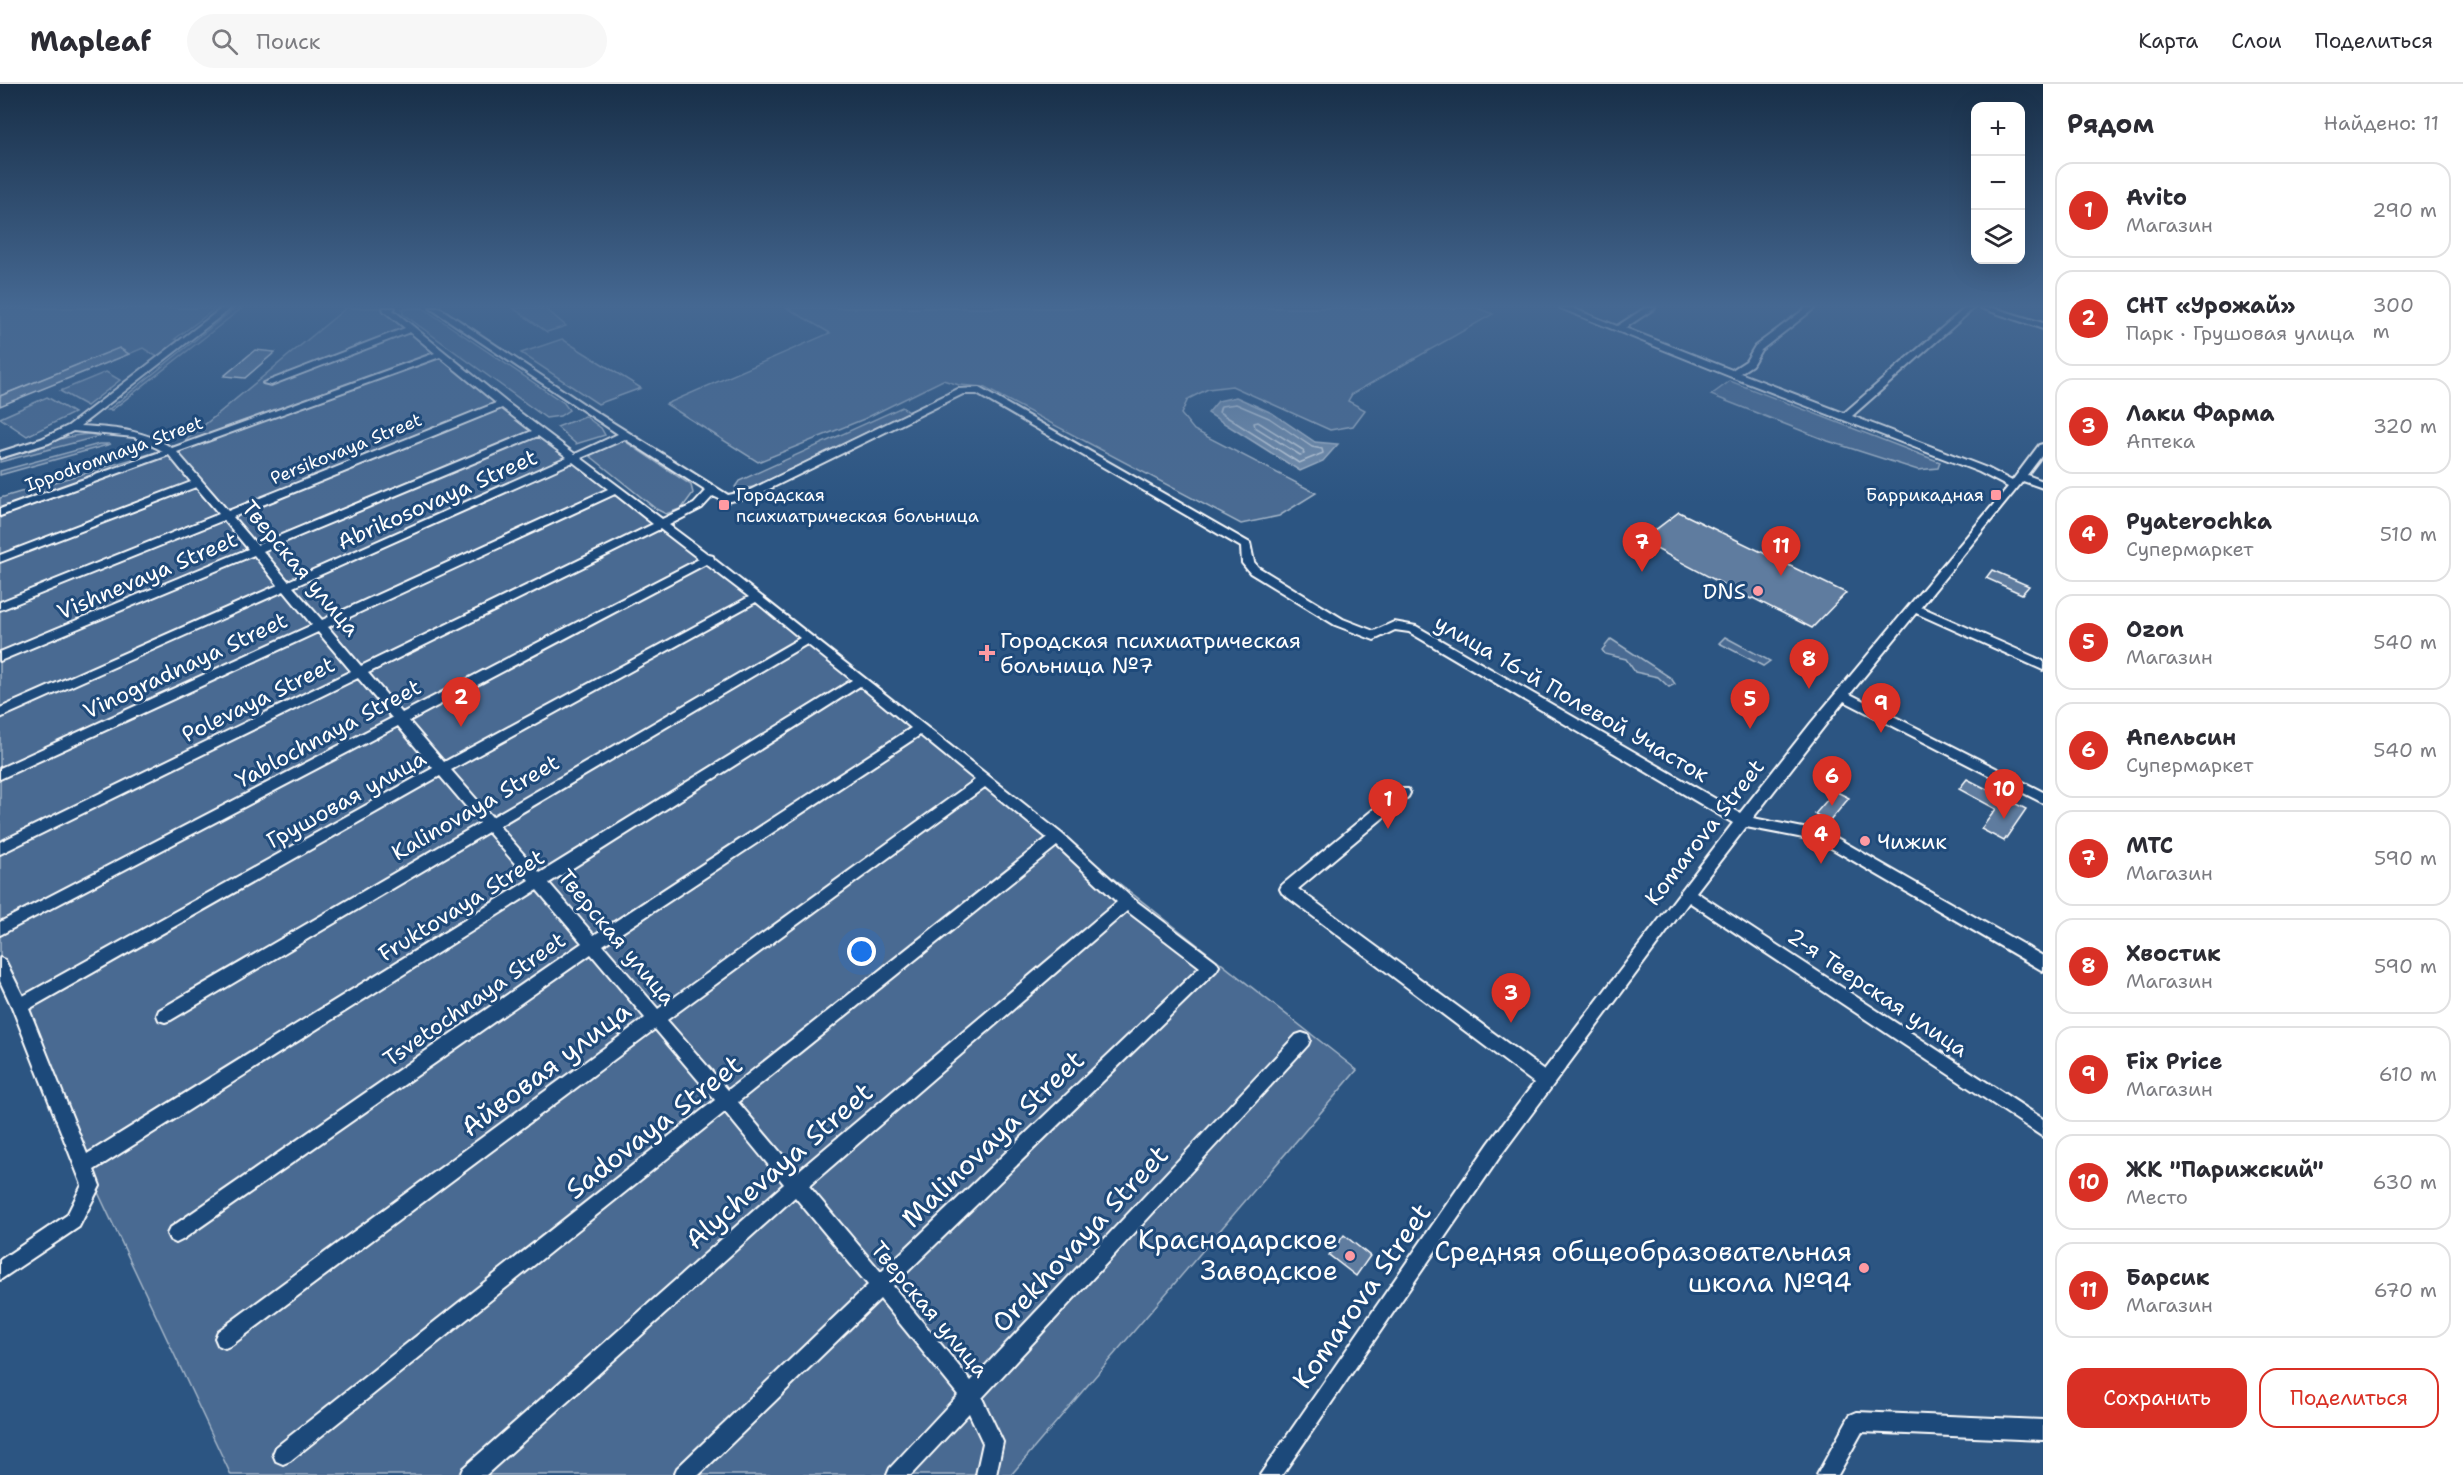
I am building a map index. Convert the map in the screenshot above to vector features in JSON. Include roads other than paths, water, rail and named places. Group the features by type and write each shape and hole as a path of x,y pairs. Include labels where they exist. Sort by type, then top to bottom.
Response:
{"street":[{"path":"0,455 45,441 71,428 143,373"},
{"path":"268,383 294,373"},
{"name":"Ippodromnaya Street","path":"0,513 387,373"},
{"path":"466,373 576,459 709,558 1057,838 1127,902"},
{"path":"532,373 711,492"},
{"path":"1845,417 1896,373"},
{"path":"1732,374 1983,470 2014,486"},
{"name":"улица 16-й Полевой Участок","path":"711,492 726,499 751,494 970,389 979,390 1246,544 1248,563 1254,570 1339,622 1374,636 1394,626 1406,628 1742,821 1790,828 1823,837 2043,964"},
{"name":"Persikovaya Street","path":"0,606 504,404"},
{"path":"71,428 128,433 153,441 169,451"},
{"name":"Vishnevaya Street","path":"0,657 541,431"},
{"name":"Abrikosovaya Street","path":"0,713 576,459 625,435"},
{"name":"Komarova Street","path":"1270,1475 1545,1081 1742,821 2014,486 2043,447"},
{"name":"Тверская улица","path":"169,451 727,1102 971,1396 993,1442 986,1475"},
{"path":"2021,476 2043,485"},
{"path":"0,559 198,483"},
{"name":"Vinogradnaya Street","path":"0,774 617,489"},
{"name":"Polevaya Street","path":"0,848 698,507 711,492"},
{"name":"Yablochnaya Street","path":"0,929 709,558"},
{"name":"Грушовая улица","path":"20,1006 442,769 757,597"},
{"path":"1914,608 2043,666"},
{"name":"Kalinovaya Street","path":"165,1015 488,823 808,638"},
{"name":"Fruktovaya Street","path":"84,1166 861,680"},
{"path":"1842,695 2043,798"},
{"name":"Tsvetochnaya Street","path":"176,1234 591,945 921,728"},
{"name":"Айвовая улица","path":"225,1338 655,1020 985,780"},
{"path":"1403,793 1287,889 1545,1081"},
{"name":"Sadovaya Street","path":"283,1454 1057,838"},
{"name":"2-я Тверская улица","path":"1687,895 1705,904 2043,1129"},
{"name":"Malinovaya Street","path":"684,1475 1211,966 1127,902"},
{"name":"Alychevaya Street","path":"470,1475 796,1185 1127,902"},
{"path":"0,965 20,1006 91,1186 73,1221 0,1271"},
{"name":"Orekhovaya Street","path":"897,1475 1302,1040"},
{"path":"1827,1475 1857,1422 2043,1430"}],"water":[{"path":"1236,397 1272,413 1315,442 1338,444 1323,461 1300,471 1208,413 1218,401"}],"place":[{"name":"Баррикадная","path":"1996,495"},
{"name":"Городская психиатрическая больница","path":"724,505"},
{"name":"МТС","path":"1642,572"},
{"name":"Барсик","path":"1781,576"},
{"name":"DNS","path":"1758,591"},
{"name":"Городская психиатрическая больница №7","path":"987,653"},
{"name":"Хвостик","path":"1809,689"},
{"name":"СНТ «Урожай»","path":"461,727"},
{"name":"Ozon","path":"1750,729"},
{"name":"Fix Price","path":"1881,733"},
{"name":"Апельсин","path":"1832,806"},
{"name":"ЖК \"Парижский\"","path":"2004,819"},
{"name":"Avito","path":"1388,829"},
{"name":"Чижик","path":"1865,841"},
{"name":"Pyaterochka","path":"1821,864"},
{"name":"Лаки Фарма","path":"1511,1023"},
{"name":"Краснодарское Заводское","path":"1350,1256"},
{"name":"Средняя общеобразовательная школа №94","path":"1864,1268"}]}
